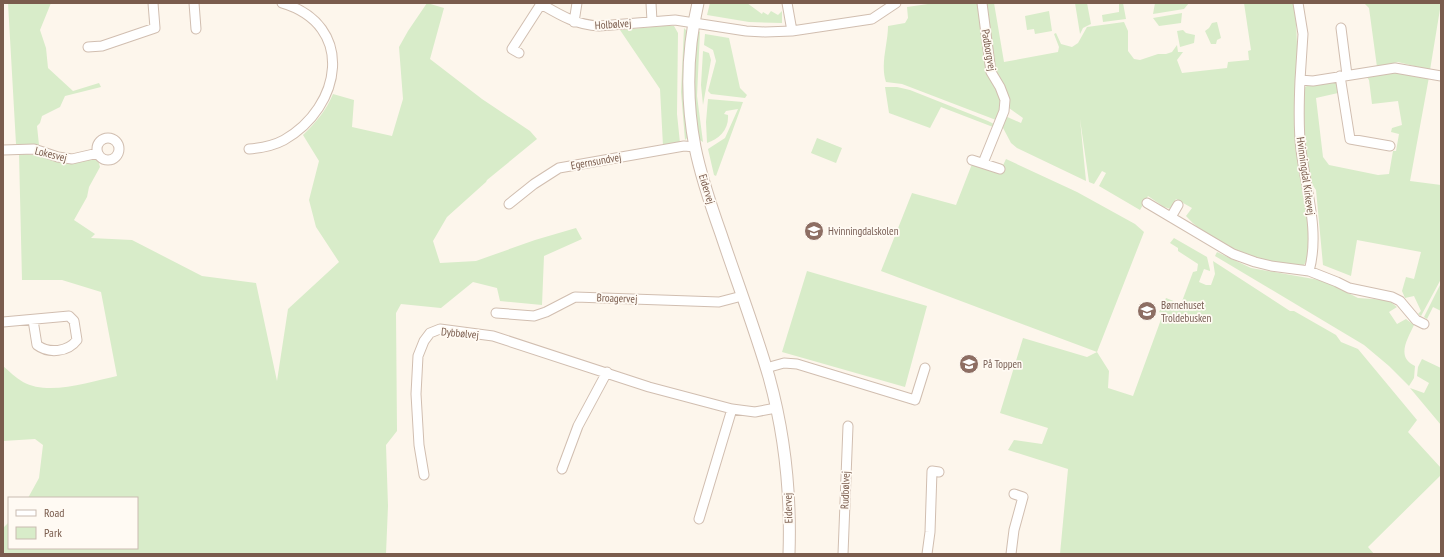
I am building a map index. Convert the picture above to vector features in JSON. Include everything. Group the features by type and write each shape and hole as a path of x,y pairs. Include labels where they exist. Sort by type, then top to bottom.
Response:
{"street":[{"path":"88,47 102,46 155,28 153,3"},
{"path":"194,3 196,28"},
{"path":"249,149 269,147 284,140 300,129 314,115 324,101 330,87 333,68 332,52 327,36 316,21 293,4 282,3"},
{"path":"574,22 577,3"},
{"path":"650,3 652,21"},
{"name":"Eidervej","path":"698,3 694,22 689,83 690,112 695,146 705,185 766,368 776,408 785,456 789,502 788,554"},
{"path":"787,3 792,31"},
{"path":"694,22 746,31 792,31 872,19 896,3"},
{"name":"Padborgvej","path":"982,3 991,72 1000,87 1005,100 1004,111 983,163"},
{"name":"Hvinningdal Kirkevej","path":"1298,3 1303,34 1299,122 1301,150 1314,237 1313,259 1309,271"},
{"name":"Holbølvej","path":"519,53 512,49 541,4 574,22 587,26 675,20 694,22"},
{"path":"1341,28 1350,139 1390,146"},
{"path":"1300,80 1313,81 1395,68 1441,76"},
{"name":"Egernsundvej","path":"509,204 534,184 559,168 684,146 695,146"},
{"name":"Lokesvej","path":"3,150 34,149 58,157 72,159 98,154"},
{"path":"972,160 1000,169"},
{"path":"1147,203 1241,257 1271,266 1309,271 1338,282 1349,288 1392,297 1400,301 1416,320 1424,324"},
{"path":"1171,217 1178,205"},
{"name":"Broagervej","path":"496,313 534,316 546,312 575,297 719,302 742,296"},
{"path":"3,322 69,316 74,321 77,340 73,345 57,351 42,349 37,345 33,320"},
{"name":"Dybbølvej","path":"424,475 418,445 416,394 418,356 424,341 430,333 440,329 493,336 607,372 649,387 732,409 755,412 776,408"},
{"path":"766,368 784,363 797,364 915,400 925,368"},
{"path":"562,469 578,426 607,372"},
{"path":"699,519 732,409"},
{"name":"Rudbølvej","path":"843,554 848,426"},
{"path":"926,554 930,532 932,471 939,472"},
{"path":"1011,554 1014,530 1023,497 1014,494"}],"green space":[{"path":"8,3 51,3 40,30 46,48 48,68 73,91 99,83 101,87 65,96 60,107 42,116 40,123 37,126 39,145 16,144"},
{"path":"427,3 444,8 430,59 482,99 530,131 537,139 487,180 447,217 433,241 440,263 476,261 535,240 576,228 582,239 544,256 542,305 500,301 497,288 473,282 441,308 401,304 396,313 397,431 386,445 388,506 386,554 3,554 3,528 8,523 8,549 138,549 138,497 29,497 39,478 43,445 35,439 3,441 3,366 23,382 44,388 57,388 82,384 117,376 101,292 62,280 22,280 19,153 43,156 60,162 93,159 98,160 100,167 89,187 87,197 74,220 95,234 91,238 132,240 202,276 256,283 277,381 288,309 339,262 316,227 309,200 319,161 303,135 320,116 333,94 354,100 352,127 392,136 403,99 399,47"},
{"path":"710,3 747,3 762,14 763,12 768,15 771,11 778,15 782,11 782,23 749,22 707,15"},
{"path":"935,3 978,3 1001,99 1001,108 996,120 902,84 886,82 884,75 884,61 888,26 905,23 908,18 907,7"},
{"path":"985,3 994,3 1004,62 1058,52 1059,47 1054,34 1056,33 1061,44 1072,47 1078,43 1087,27 1124,22 1128,31 1128,51 1134,59 1140,60 1158,54 1166,54 1172,52 1177,45 1178,52 1183,52 1177,60 1182,73 1227,68 1228,62 1249,60 1248,51 1251,50 1244,3 1294,3 1297,48 1296,116 1298,160 1310,238 1307,259 1303,266 1269,262 1247,255 1224,245 1203,232 1194,224 1186,216 1192,208 1176,199 1171,209 1164,207 1148,196 1140,210 1099,186 1106,173 1102,171 1094,184 1089,182 1080,119 1086,181 1017,148 1011,143 1002,126 1005,116 1021,123 1023,118 1009,108 1006,91 995,72"},
{"path":"1075,3 1087,3 1091,24 1083,28 1080,34"},
{"path":"1123,3 1126,19 1103,22 1102,15 1119,12 1119,4"},
{"path":"1155,3 1189,3 1184,9 1153,14"},
{"path":"1364,3 1441,3 1430,70 1398,62 1377,67 1369,8"},
{"path":"1049,11 1052,31 1035,34 1034,29 1027,30 1025,16"},
{"path":"1182,13 1181,23 1159,26 1153,18"},
{"path":"1217,22 1221,38 1217,40 1216,44 1211,44 1205,31 1212,23"},
{"path":"674,26 678,33 677,114 680,143 663,146 660,89 620,30"},
{"path":"684,28 687,31 688,137 685,140 681,92"},
{"path":"1183,30 1186,33 1195,35 1194,43 1180,47 1177,31"},
{"path":"700,31 697,96 703,142 698,139 694,82 694,50 696,38"},
{"path":"705,34 729,38 740,88 747,95 745,98 711,94 708,91 716,61 713,50 704,45"},
{"path":"703,51 709,53 711,60 703,105 701,85"},
{"path":"1397,72 1429,77 1410,181 1441,185 1441,279 1421,316 1418,314 1421,311 1414,296 1405,298 1402,291 1406,277 1414,279 1421,252 1357,240 1351,276 1323,265 1316,190 1311,181 1306,156 1304,88 1308,85 1335,82 1339,84 1338,93 1316,98 1323,157 1329,165 1378,175 1389,174 1393,151 1396,151 1399,134 1391,132 1392,128 1402,125 1398,101 1372,104 1369,80 1366,76"},
{"path":"885,87 897,87 910,90 988,121 994,124 993,127 941,107 930,128 889,113"},
{"path":"708,99 743,102 716,176 714,175 708,149 725,138 738,109 726,111 724,114 728,115 728,120 725,129 719,136 707,143 706,122"},
{"path":"817,138 842,148 836,163 811,153"},
{"path":"1006,159 1077,192 1135,224 1144,232 1097,352 881,271 912,193 956,205 972,164 999,174"},
{"path":"1174,238 1207,257 1210,271 1204,269 1199,282 1206,285 1211,285 1215,274 1213,261 1290,311 1294,311 1336,335 1341,342 1358,349 1417,420 1408,432 1441,468 1441,475 1368,547 1374,554 1060,554 1068,469 1008,450 1014,440 1042,444 1048,428 1000,413 1023,338 1087,357 1097,352 1109,371 1108,388 1133,396 1163,314 1159,312 1166,298 1181,304 1193,272 1197,271 1198,264 1178,251 1178,248 1170,243"},
{"path":"1217,252 1251,268 1325,281 1358,298 1388,300 1397,307 1389,312 1397,324 1406,319 1414,325 1406,342 1404,353 1409,362 1415,366 1414,378 1409,386 1389,366 1364,345 1215,256"},
{"path":"807,271 927,306 905,387 782,352"},
{"path":"1441,283 1441,311 1433,307 1427,319 1424,317"},
{"path":"1422,359 1441,368 1441,425 1410,388 1424,393 1429,383 1417,376 1418,367"}],"place":[{"name":"Hvinningdalskolen","path":"814,231"},
{"name":"Børnehuset Troldebusken","path":"1147,311"},
{"name":"På Toppen","path":"969,364"}]}
